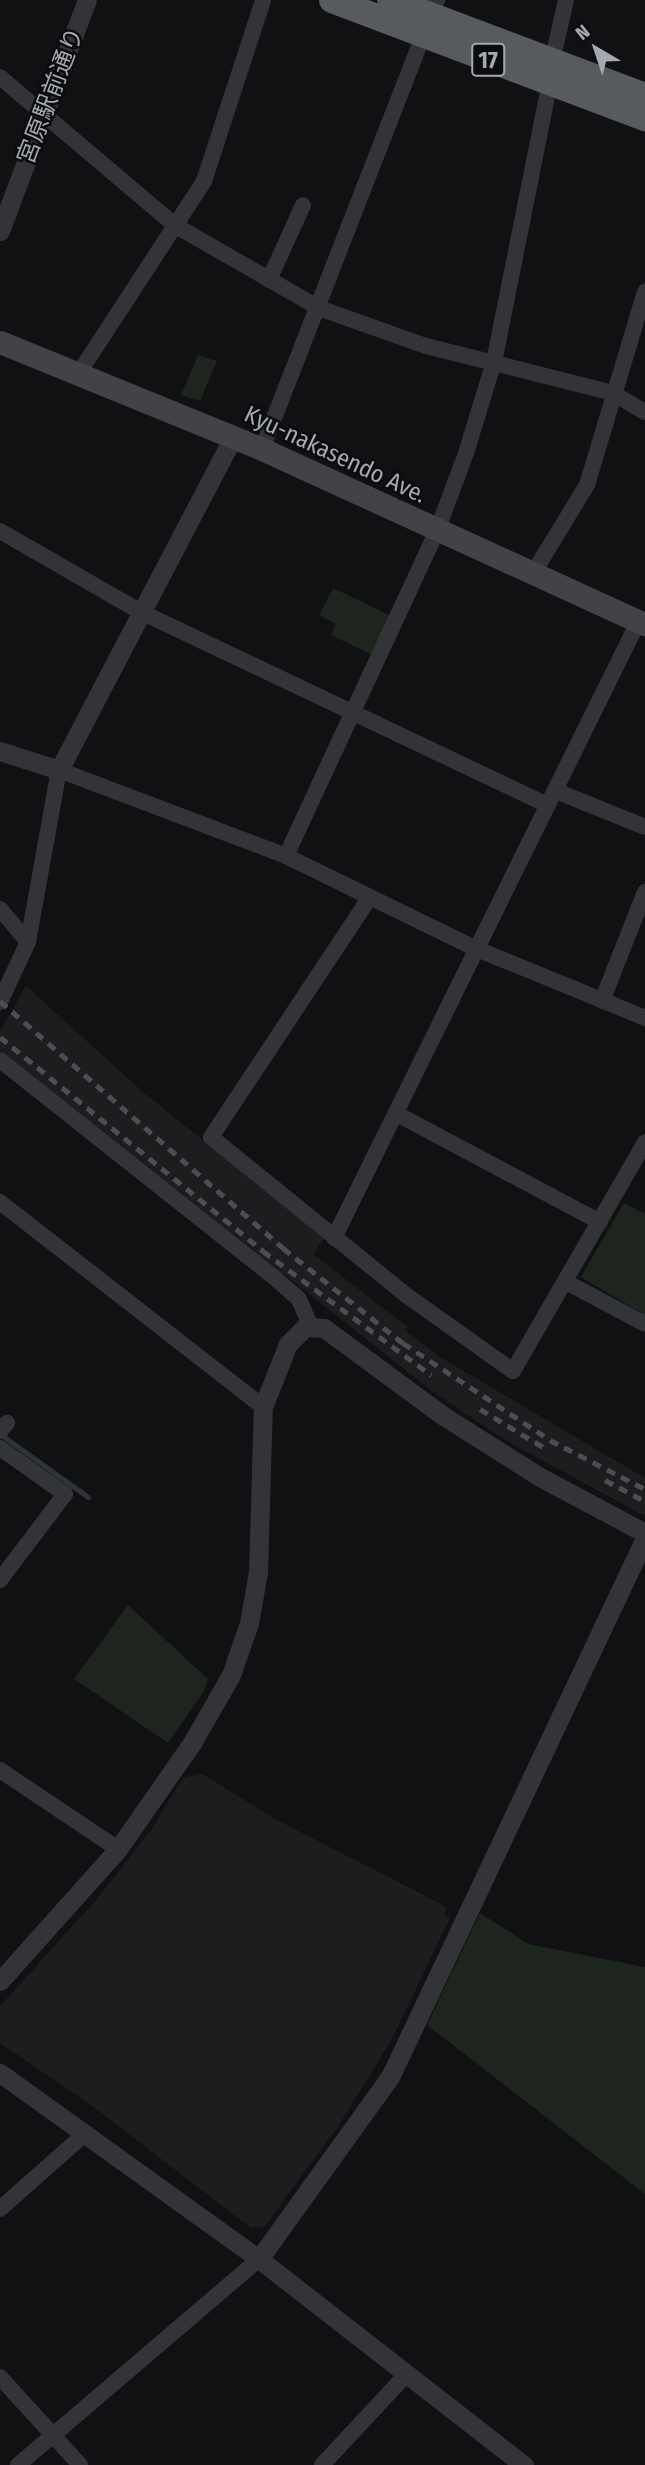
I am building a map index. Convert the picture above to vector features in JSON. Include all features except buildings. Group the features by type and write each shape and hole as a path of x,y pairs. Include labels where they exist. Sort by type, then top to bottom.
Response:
{"highway":[{"name":"17","path":"332,0 431,18"},
{"name":"17","path":"390,0 645,118"},
{"name":"17","path":"551,73 645,96"}],"main road":[{"name":"Kyu-nakasendo Ave.","path":"0,342 77,376 262,449 532,575 642,623"}],"street":[{"name":"宮原駅前通り","path":"0,231 4,209 45,114 87,0"},
{"path":"77,376 204,181 263,0"},
{"path":"285,856 437,531 494,362 566,0"},
{"path":"262,449 431,18"},
{"path":"0,77 176,226 319,308 426,346 613,393 645,412"},
{"path":"269,279 303,205"},
{"path":"532,575 587,485 645,292"},
{"path":"0,1002 28,942 59,770 233,437"},
{"path":"0,531 141,612 354,712 552,798 645,827"},
{"path":"334,1238 552,798 642,623"},
{"path":"0,751 59,770 285,856 477,949 645,1018"},
{"path":"602,1000 645,892"},
{"path":"370,897 211,1137 334,1238 513,1371 645,1142"},
{"path":"0,909 28,942"},
{"path":"0,1060 276,1279 299,1299 310,1325"},
{"path":"397,1114 600,1222"},
{"path":"0,1202 263,1407"},
{"path":"566,1282 645,1324"},
{"path":"0,1981 117,1849 192,1744 234,1666 258,1572 263,1407 288,1344 310,1325"},
{"path":"310,1325 324,1328 442,1415 540,1477 645,1532"},
{"path":"0,1448 65,1494 0,1580"},
{"path":"18,2465 259,2259 390,2077 645,1538"},
{"path":"0,1770 117,1849"},
{"path":"0,2073 259,2259 524,2465"},
{"path":"0,2209 86,2133"},
{"path":"322,2465 407,2375"},
{"path":"0,2377 80,2465"}],"shaded area":[{"path":"198,355 217,361 200,401 181,395"},
{"path":"333,588 391,616 372,655 331,635 336,624 319,615"},
{"path":"26,986 143,1092 325,1238 313,1254 408,1327 406,1331 440,1357 645,1478 645,1516 505,1440 432,1391 0,1050 0,1031"},
{"path":"624,1203 645,1214 645,1315 581,1277"},
{"path":"128,1605 208,1679 204,1691 168,1743 74,1679"},
{"path":"203,1774 273,1818 447,1907 444,1914 450,1918 392,2039 339,2125 265,2226 251,2228 91,2105 0,2043 0,2006 97,1899 151,1830 183,1778"},
{"path":"480,1913 528,1944 645,1967 645,2194 427,2025"}],"waterway":[{"path":"0,1434 88,1497"}],"railway":[{"path":"0,1001 283,1248 403,1343 550,1440 645,1489"},
{"path":"0,1037 263,1251 431,1375"},
{"path":"480,1409 543,1447"},
{"path":"605,1480 645,1501"}]}
